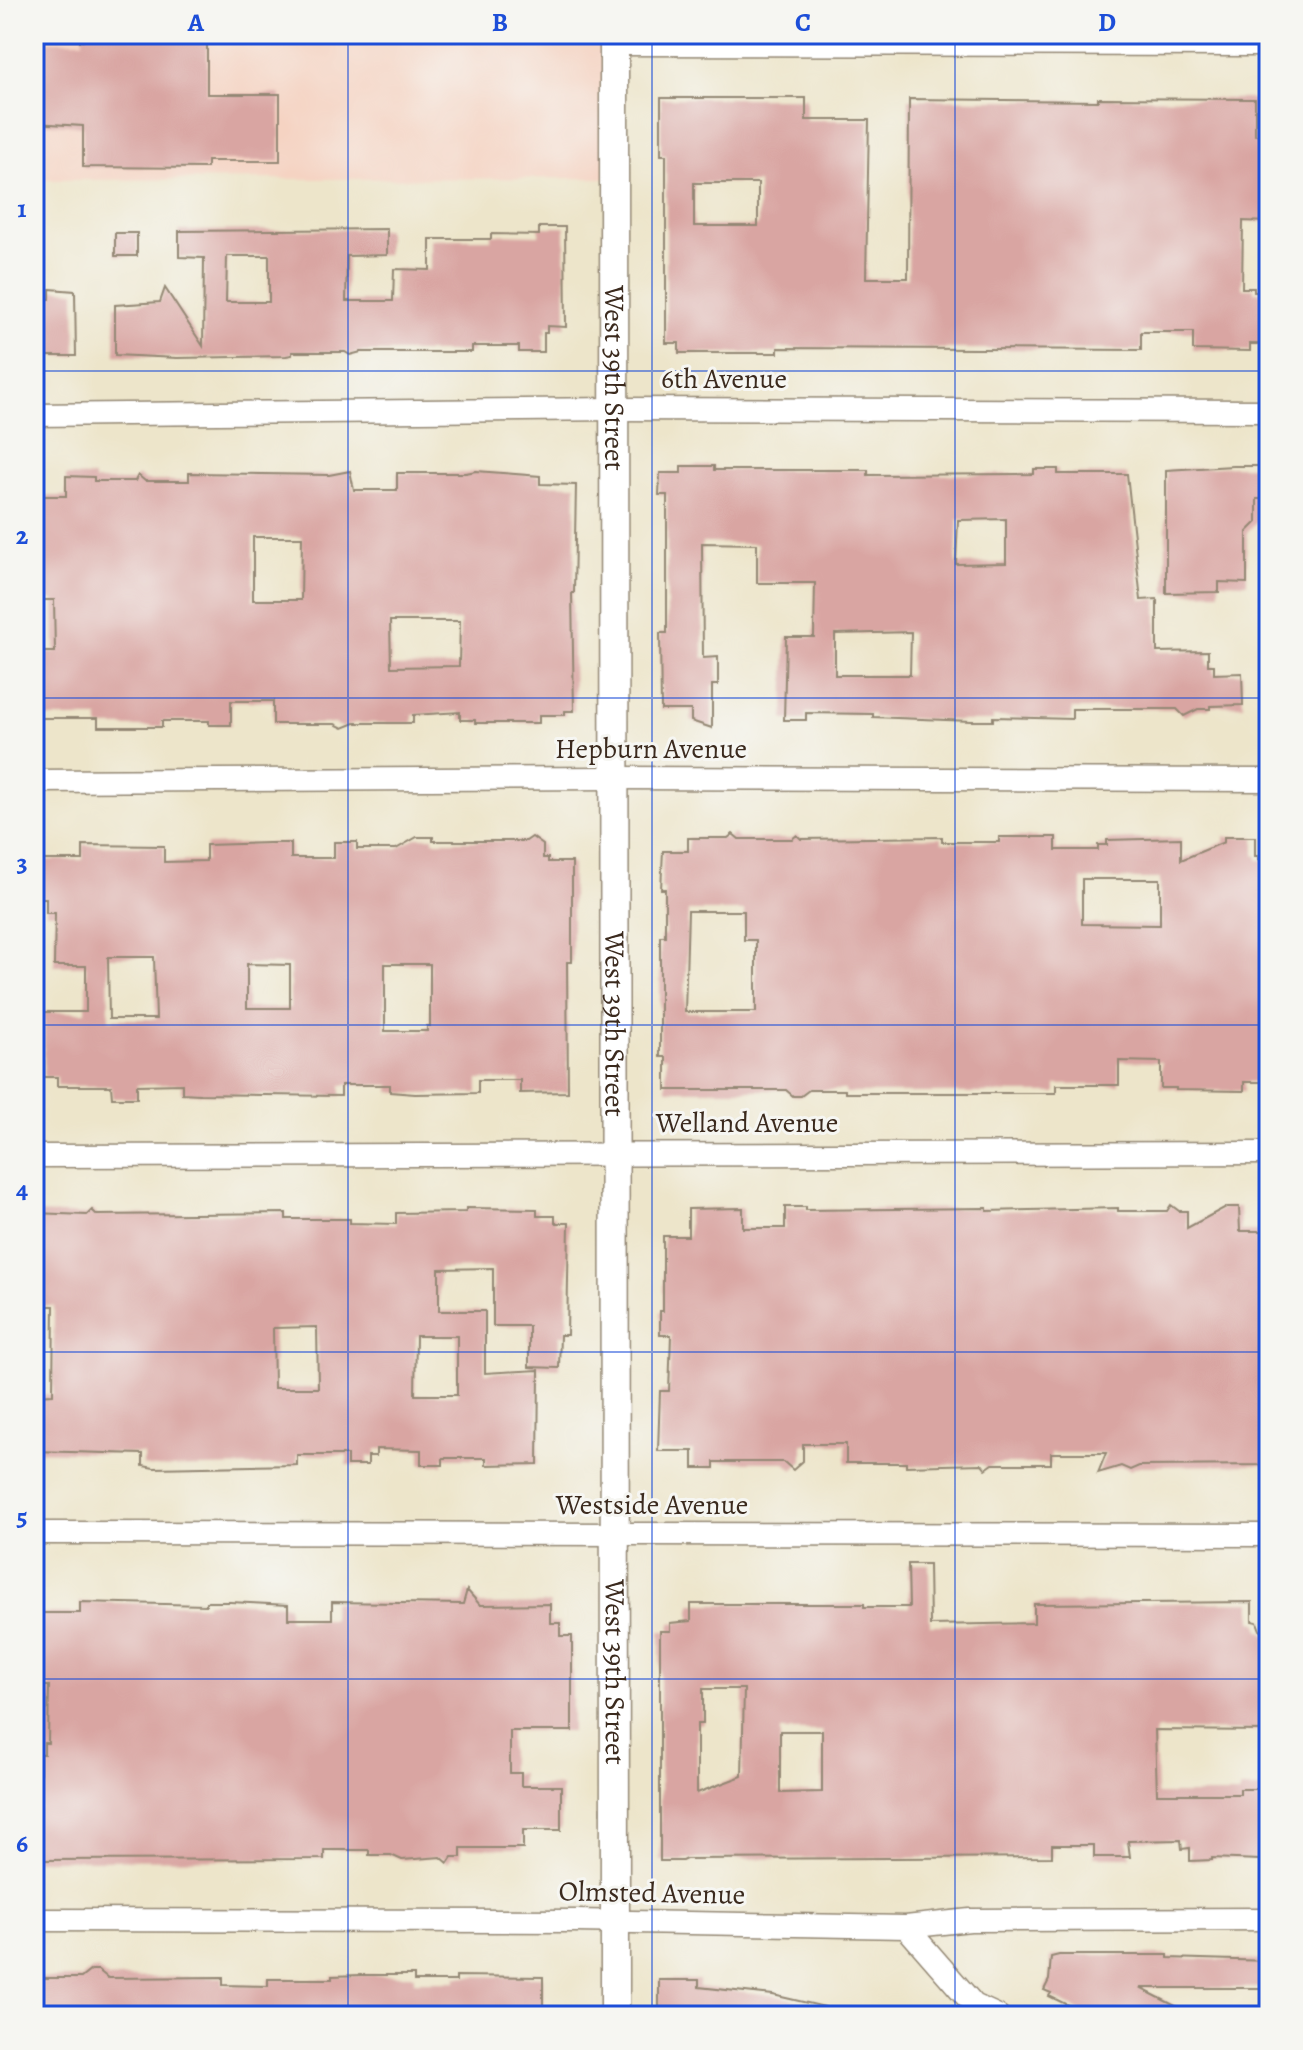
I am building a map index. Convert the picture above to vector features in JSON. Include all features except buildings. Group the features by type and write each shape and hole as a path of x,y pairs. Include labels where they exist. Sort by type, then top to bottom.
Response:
{"street":[{"path":"614,39 1269,45"},
{"name":"West 39th Street","path":"614,39 615,2016"},
{"name":"6th Avenue","path":"34,415 614,409 1269,411"},
{"name":"Hepburn Avenue","path":"34,781 615,778 1269,780"},
{"name":"Welland Avenue","path":"34,1156 1269,1153"},
{"name":"Westside Avenue","path":"34,1533 1269,1535"},
{"name":"Olmsted Avenue","path":"34,1920 615,1922 906,1927 970,1920 1269,1919"},
{"path":"906,1927 974,2005 998,2016"}],"shaded area":[{"path":"34,34 614,34 614,178 34,180"}]}
